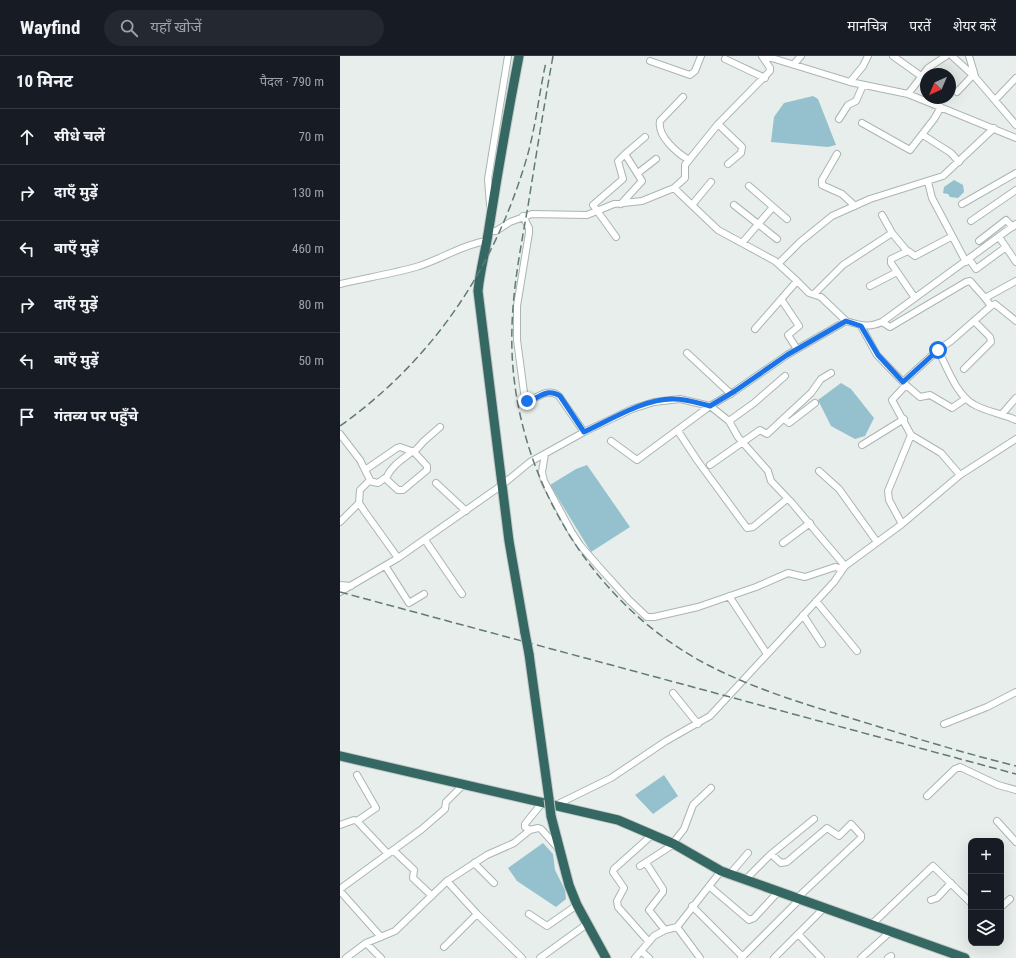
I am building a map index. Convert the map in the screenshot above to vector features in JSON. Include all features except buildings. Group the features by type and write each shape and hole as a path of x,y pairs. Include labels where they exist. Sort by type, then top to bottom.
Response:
{"highway":[{"path":"520,56 502,146 478,291 509,541 529,654 549,802 559,849 569,885 577,905 606,958"},
{"path":"340,756 463,785 549,802 618,820 673,843 726,873 964,958"}],"street":[{"path":"490,219 488,179 508,56"},
{"path":"650,61 690,75 695,71 701,56"},
{"path":"766,56 850,82 908,94 1016,138"},
{"path":"488,231 496,231 523,216 532,214 587,215 614,204 642,201 674,188 685,178 685,165 718,124 765,78 770,71 766,56"},
{"path":"794,64 802,56"},
{"path":"850,82 868,56"},
{"path":"892,56 920,75"},
{"path":"931,68 946,56"},
{"path":"952,56 974,76 1016,125"},
{"path":"969,56 974,76"},
{"path":"725,59 765,78"},
{"path":"995,100 1016,78 1016,74"},
{"path":"957,92 974,76"},
{"path":"908,94 920,77"},
{"path":"839,119 848,105 856,101 863,85"},
{"path":"683,97 660,121 659,124 661,131 676,151 689,160"},
{"path":"862,123 908,150 912,148 923,135 941,107"},
{"path":"718,124 742,147 741,153 728,164"},
{"path":"779,263 800,242 832,216 907,186 928,182 943,176 994,128"},
{"path":"923,135 951,153 959,162"},
{"path":"616,237 594,204 623,179 618,161 645,137"},
{"path":"621,204 642,182 638,173 625,154"},
{"path":"837,154 822,180 822,185 842,194 855,206"},
{"path":"638,173 656,159"},
{"path":"962,204 1016,173"},
{"path":"692,205 711,182"},
{"path":"928,182 932,198 951,236 968,261 976,269 1006,247"},
{"path":"749,186 787,219"},
{"path":"674,188 718,230 779,263 809,293 820,297 846,321 861,326 876,325 882,322 1015,226 1006,220 979,241"},
{"path":"971,221 1016,190"},
{"path":"734,205 777,239"},
{"path":"742,243 773,207"},
{"path":"882,215 892,233 907,251 915,256 951,236"},
{"path":"523,216 530,233 518,301 517,340 525,400 529,401 546,393 554,392 560,396 584,432"},
{"path":"814,294 843,265 892,233"},
{"path":"999,237 1016,262"},
{"path":"340,277 343,284 415,267 444,257 470,244 486,240"},
{"path":"907,251 891,259 891,263 914,298"},
{"path":"870,286 897,272"},
{"path":"755,329 797,281"},
{"path":"882,322 890,327 970,281 986,298 991,306"},
{"path":"986,298 1016,281"},
{"path":"780,299 799,326 788,335 797,349"},
{"path":"960,475 941,453 911,435 904,419 892,400 904,384 938,350 951,341 991,306 995,304 1016,321"},
{"path":"611,441 637,460 710,406 731,394 797,349 846,321"},
{"path":"964,368 992,342 990,337 974,321"},
{"path":"861,326 878,355 904,384 920,397 930,396 949,407 955,406 965,399"},
{"path":"938,350 965,399 974,405 1016,420"},
{"path":"687,353 731,394"},
{"path":"710,465 760,430 767,434 811,393 822,379 831,373"},
{"path":"729,421 754,403 785,376"},
{"path":"1002,414 1016,398"},
{"path":"340,592 386,567 502,485 530,462 584,432 632,409 654,402 680,399 710,406 729,421 738,437 768,471 771,481 810,523 844,567"},
{"path":"784,419 790,423 815,403"},
{"path":"862,445 904,419"},
{"path":"340,434 360,460 370,480 378,483 386,478 395,464 414,452 440,427"},
{"path":"678,431 697,460 747,528 753,527 787,499"},
{"path":"902,524 889,500 888,491 911,435"},
{"path":"530,830 525,827 525,824 549,802 611,778 666,741 698,724 714,712 816,601 844,567 902,524 960,475 1016,438"},
{"path":"365,470 397,448 414,452 426,466 426,472 401,491 386,478"},
{"path":"545,454 542,472 544,481 571,531 580,545 644,615 650,618 730,596 756,587 788,573 805,577 835,567 844,567"},
{"path":"819,471 839,489 877,542"},
{"path":"340,522 359,502 360,490 370,480"},
{"path":"436,483 466,511"},
{"path":"359,502 398,558"},
{"path":"783,543 810,523"},
{"path":"425,540 462,594"},
{"path":"386,567 410,604 424,594"},
{"path":"340,584 351,586"},
{"path":"730,596 768,654"},
{"path":"816,601 857,651"},
{"path":"803,615 822,644"},
{"path":"944,724 987,707 1016,692"},
{"path":"673,693 698,724"},
{"path":"927,796 955,769 960,767 998,785 1016,790"},
{"path":"340,825 354,820 357,821 376,808 357,775"},
{"path":"381,937 340,890 422,829 445,808 446,802 463,785"},
{"path":"665,930 649,910 663,892 663,888 643,865 673,843 684,829 693,805 711,788"},
{"path":"745,880 771,854 814,819"},
{"path":"357,821 390,852 414,870 413,878 432,896"},
{"path":"997,821 1016,842"},
{"path":"692,906 742,957 797,899 861,838 861,835 851,824 839,836 828,828 787,862 781,863 771,854"},
{"path":"346,958 366,944 395,932 447,880 474,863 514,843 530,830 538,828 542,829 559,849"},
{"path":"649,942 618,907 618,901 624,888 613,872 653,834"},
{"path":"635,958 649,942 665,930 677,927 709,886 748,854"},
{"path":"474,863 494,883"},
{"path":"872,925 930,867 933,866 968,900"},
{"path":"447,880 477,914 522,958"},
{"path":"931,900 937,898 950,883"},
{"path":"709,886 749,920 754,918 778,892"},
{"path":"1004,904 1010,899"},
{"path":"529,914 547,926 577,905"},
{"path":"774,958 824,908"},
{"path":"444,947 477,914"},
{"path":"540,958 547,956 587,924"},
{"path":"677,927 700,958"},
{"path":"861,958 890,932"},
{"path":"798,934 817,957"},
{"path":"366,944 381,958"},
{"path":"641,950 650,958"}],"water":[{"path":"813,96 818,99 836,145 828,147 771,142 774,117 784,103"},
{"path":"954,180 963,185 964,192 958,198 950,197 948,194 943,193 944,187"},
{"path":"841,383 851,389 874,418 865,436 855,439 831,426 818,400"},
{"path":"587,465 630,527 591,552 550,485 576,469"},
{"path":"664,775 678,796 653,814 635,795"},
{"path":"543,843 553,854 555,870 565,890 566,899 556,907 517,881 508,868"}],"railway":[{"path":"553,56 518,266 512,327 514,378 523,428 540,477 562,523 591,566 625,605 664,638 708,665 745,682 802,703 938,745 1016,766"},
{"path":"340,426 374,400 404,371 432,340 457,308 479,273 498,236 514,197 527,157 546,62"},
{"path":"340,592 1016,774"}],"route":[{"path":"527,401 546,393 554,392 560,396 584,432 632,409 672,398 710,406 735,391 787,355 846,321 861,326 866,333 871,346 903,382 938,350"}]}
